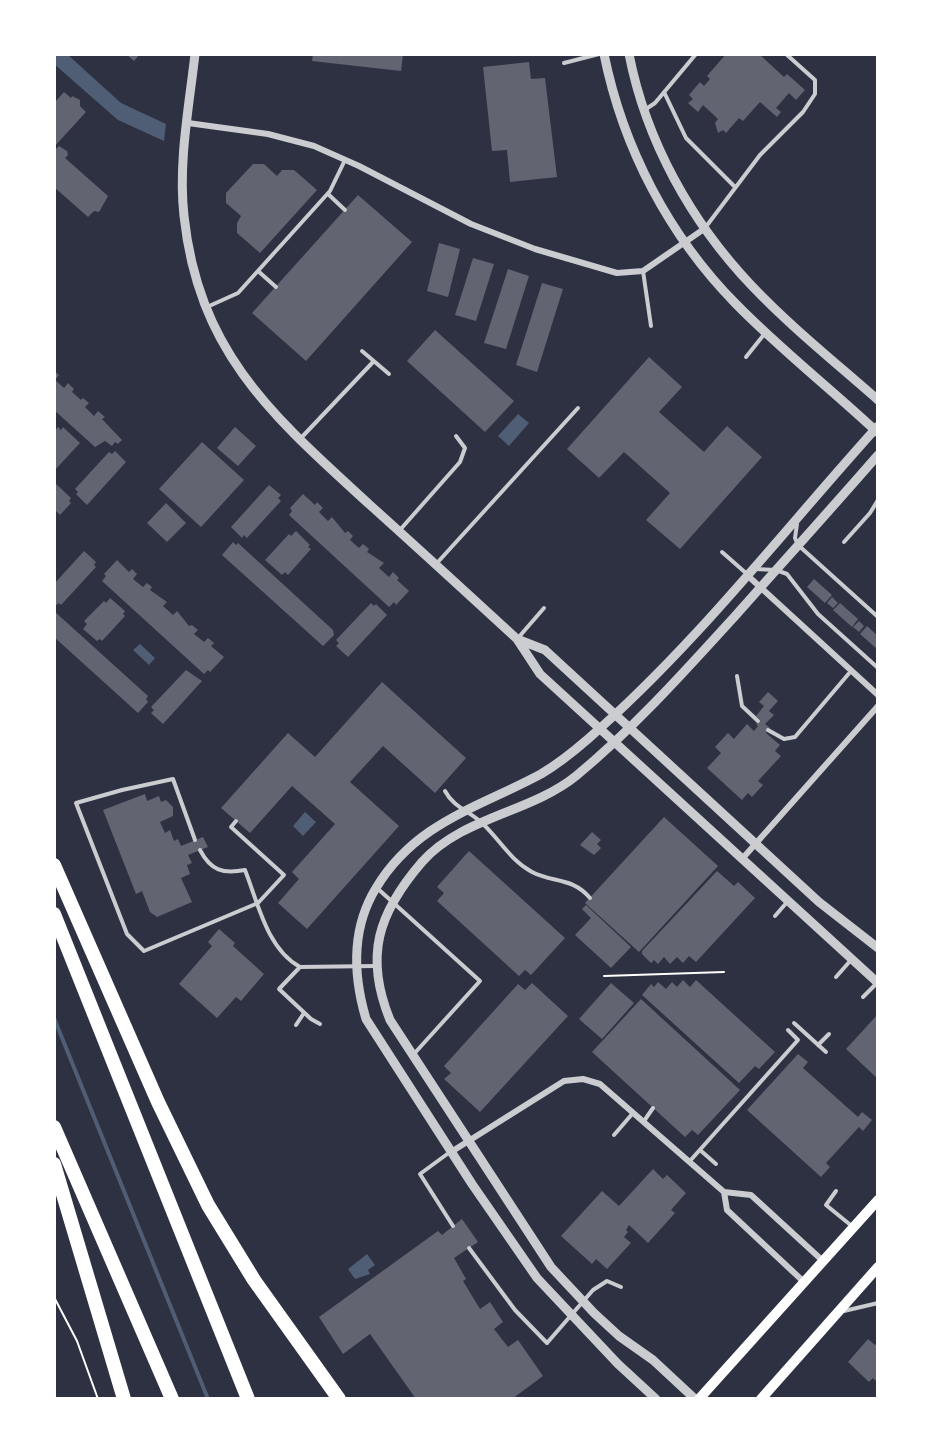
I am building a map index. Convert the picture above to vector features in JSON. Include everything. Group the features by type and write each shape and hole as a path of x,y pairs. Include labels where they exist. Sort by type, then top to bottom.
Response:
{"highway":[{"path":"54,865 158,1102 208,1205 254,1280 339,1399"},
{"path":"54,914 248,1399"},
{"path":"54,1127 172,1399"},
{"path":"54,1164 124,1399"}],"main road":[{"path":"697,1399 878,1200"},
{"path":"761,1399 878,1267"}],"street":[{"path":"195,54 183,171 184,216 190,255 206,307 249,386 299,440 517,639 540,674 878,983"},
{"path":"604,54 624,127 644,175 684,242 707,273 766,332 877,430 665,666 599,729 561,761 542,773 463,810 430,829 406,850 376,888 365,911 355,953 366,1019 451,1152 537,1278 571,1316 656,1399"},
{"path":"629,54 644,110 682,194 704,229 753,287 878,400"},
{"path":"188,123 268,134 314,146 471,224 535,249 617,273 643,271 704,229"},
{"path":"697,1399 653,1360 619,1336 551,1267 390,1020 380,996 375,966 379,937 386,915 393,903 423,862 444,843 553,791 573,778 630,728 761,587 878,455"},
{"path":"749,572 761,587 878,695"},
{"path":"517,639 545,650 819,902 878,948"},
{"path":"742,859 878,706"},
{"path":"451,1152 564,1081 583,1079 600,1084 614,1095 724,1192 751,1195 823,1261"},
{"path":"724,1192 727,1210 804,1282"}],"lane":[{"path":"564,63 599,54"},
{"path":"644,110 656,103 696,54"},
{"path":"704,229 734,186 760,155 803,112 815,94 815,80 786,54"},
{"path":"664,92 686,138 734,186"},
{"path":"206,307 238,293 328,194 345,160"},
{"path":"328,194 345,210"},
{"path":"258,271 276,287"},
{"path":"643,271 651,326"},
{"path":"746,357 766,332"},
{"path":"362,351 388,374"},
{"path":"299,440 373,362"},
{"path":"435,564 578,408"},
{"path":"399,531 460,462 465,448 456,436"},
{"path":"844,542 870,513 878,500"},
{"path":"800,515 795,529 798,545 878,616"},
{"path":"722,552 749,572 776,570 787,574 818,614 878,668"},
{"path":"517,639 544,608"},
{"path":"768,730 784,739 795,737 851,671"},
{"path":"737,676 742,706 758,721"},
{"path":"195,840 173,779 76,803 127,933 144,951 258,903 284,875 231,827 236,820"},
{"path":"445,791 451,801 483,823 520,864 534,873 558,878 582,889 590,898"},
{"path":"200,850 213,869 228,873 245,870 276,945 285,958 300,967 375,966"},
{"path":"376,888 480,981 412,1056"},
{"path":"775,916 788,901"},
{"path":"836,977 852,959"},
{"path":"300,967 279,989 304,1013 320,1024"},
{"path":"863,997 878,983"},
{"path":"296,1025 304,1013"},
{"path":"794,1023 826,1052"},
{"path":"689,1162 798,1040 788,1030"},
{"path":"818,1045 829,1034"},
{"path":"644,1121 654,1108"},
{"path":"614,1135 634,1112"},
{"path":"700,1150 716,1164"},
{"path":"451,1152 420,1174 453,1226"},
{"path":"836,1191 826,1205 854,1227"},
{"path":"469,1248 515,1310 547,1343 583,1302 607,1281 621,1287"},
{"path":"838,1312 878,1303"}],"path":[{"path":"604,976 724,972"},
{"path":"54,1297 77,1341 98,1399"}],"water":[{"path":"54,54 67,54 121,103 166,124 164,141 118,120 54,64"},
{"path":"518,414 529,423 509,446 498,436"},
{"path":"140,644 155,658 149,665 133,650"},
{"path":"305,812 316,822 303,836 293,826"},
{"path":"367,1254 375,1265 368,1270 370,1274 355,1279 348,1269"}],"building":[{"path":"126,54 140,54 134,61"},
{"path":"313,54 403,54 401,71 312,61"},
{"path":"726,54 759,54 784,77 787,74 805,90 796,100 789,93 776,108 781,112 777,117 760,102 743,121 739,118 726,133 723,130 718,133 715,123 718,119 703,105 698,112 688,103 693,99 689,95 700,82 704,86 710,79 707,76"},
{"path":"529,62 531,79 545,78 557,177 510,182 507,150 492,151 483,67"},
{"path":"64,92 71,98 72,96 80,100 80,106 86,112 54,147 54,103"},
{"path":"59,146 67,151 68,155 65,158 108,196 99,212 94,211 88,217 54,187 54,151"},
{"path":"253,164 264,164 277,176 282,170 294,170 317,190 260,253 237,233 237,223 241,216 226,203 226,193"},
{"path":"358,195 412,242 306,361 252,313"},
{"path":"439,243 460,249 448,297 427,291"},
{"path":"473,258 494,264 476,321 455,315"},
{"path":"508,269 529,276 506,349 484,343"},
{"path":"542,283 563,289 537,372 516,365"},
{"path":"435,330 514,401 485,432 407,361"},
{"path":"649,357 682,387 659,412 704,452 727,426 762,457 680,549 646,520 670,493 624,452 599,478 567,449"},
{"path":"54,371 59,375 55,380 64,388 68,383 74,389 72,392 81,400 83,398 89,403 85,407 94,416 98,411 105,417 102,419 122,440 118,444 115,442 112,446 105,441 95,447 54,410"},
{"path":"58,427 61,430 63,427 80,443 54,471 54,432"},
{"path":"235,427 256,446 238,466 217,448"},
{"path":"202,442 244,480 201,527 159,489"},
{"path":"115,451 126,462 87,505 76,494 78,492 75,489 109,452 112,454"},
{"path":"54,482 71,498 69,501 71,503 60,515 54,509"},
{"path":"269,485 281,495 278,498 281,501 247,538 244,535 242,538 231,527"},
{"path":"303,494 315,505 317,502 323,508 319,512 328,521 332,517 345,533 348,531 353,536 350,540 359,548 363,544 369,549 367,552 384,563 379,568 389,577 393,572 399,578 397,580 409,591 396,605 394,602 389,607 289,515 292,511 290,508"},
{"path":"166,503 186,523 167,542 147,523"},
{"path":"296,531 311,549 288,575 285,572 282,575 265,560 289,534 291,536"},
{"path":"233,542 236,545 238,543 333,630 334,635 323,646 222,555"},
{"path":"84,551 96,562 94,565 96,567 61,605 59,603 57,605 54,602 54,584"},
{"path":"117,560 129,572 132,569 137,574 133,579 143,587 147,583 152,587 150,590 167,602 163,606 173,615 177,611 189,626 192,625 198,630 194,634 204,642 208,638 214,643 211,646 224,657 210,672 208,670 204,674 102,581 106,576 104,574"},
{"path":"814,579 832,595 825,603 807,587"},
{"path":"832,597 838,603 833,608 827,603"},
{"path":"110,598 125,611 123,614 125,616 102,641 100,639 97,641 83,629 87,624 84,621"},
{"path":"371,603 374,606 376,604 387,615 348,657 336,646 339,643 336,640"},
{"path":"840,603 858,619 852,627 833,610"},
{"path":"54,611 148,696 146,699 148,702 138,713 54,637"},
{"path":"859,621 864,626 859,632 853,627"},
{"path":"867,626 878,636 878,650 860,634"},
{"path":"186,670 202,681 163,724 151,713 154,710 151,707"},
{"path":"382,682 466,758 435,793 383,746 350,782 399,826 307,929 278,903 299,879 292,872 335,824 292,786 250,833 221,808 288,733 315,757"},
{"path":"768,692 778,701 769,711 774,715 765,724 770,728 766,733 780,745 775,751 781,756 758,781 763,785 752,797 748,793 742,800 707,768 721,753 715,747 728,733 734,739 747,724 754,731 760,719 756,716 764,706 759,702"},
{"path":"145,794 147,801 159,796 161,802 166,800 173,807 173,816 160,822 165,833 170,830 174,841 178,839 181,846 203,837 208,847 188,855 192,863 187,865 190,874 181,878 192,902 157,917 150,912 142,891 136,894 103,810"},
{"path":"664,817 718,866 639,952 585,903"},
{"path":"592,832 601,840 597,844 601,848 594,855 580,845"},
{"path":"469,851 565,938 531,975 525,970 519,976 437,901 444,893 437,887"},
{"path":"717,871 734,886 738,882 755,898 696,962 689,956 683,963 677,957 670,964 664,957 658,964 654,960 651,963 642,951"},
{"path":"586,905 631,947 611,968 575,935 591,918 582,909"},
{"path":"219,929 235,943 233,946 264,974 241,1001 236,997 217,1018 179,984 212,946 208,942"},
{"path":"683,980 690,987 696,980 775,1052 759,1069 755,1066 739,1083 642,995 651,984 654,987 658,982 666,989 672,982 677,987"},
{"path":"532,983 568,1016 480,1112 444,1079 451,1073 444,1066 518,984 525,990"},
{"path":"611,983 634,1003 602,1039 579,1019"},
{"path":"641,999 740,1090 698,1135 692,1130 685,1137 592,1052"},
{"path":"878,1014 878,1079 846,1049"},
{"path":"798,1054 808,1062 803,1068 858,1117 862,1112 872,1120 863,1131 859,1127 826,1163 830,1167 821,1177 747,1110"},
{"path":"653,1169 663,1179 667,1175 686,1193 671,1210 675,1213 648,1243 629,1225 624,1237 631,1243 607,1269 596,1259 592,1264 561,1236 602,1191 619,1206"},
{"path":"462,1219 478,1242 454,1258 466,1279 463,1281 480,1309 490,1302 503,1322 494,1329 508,1347 518,1340 543,1376 512,1399 416,1399 370,1334 343,1354 319,1317 438,1231 442,1235"},
{"path":"868,1339 875,1345 878,1342 878,1383 873,1378 869,1382 848,1362"}],"waterway":[{"path":"54,1018 208,1399"}]}
